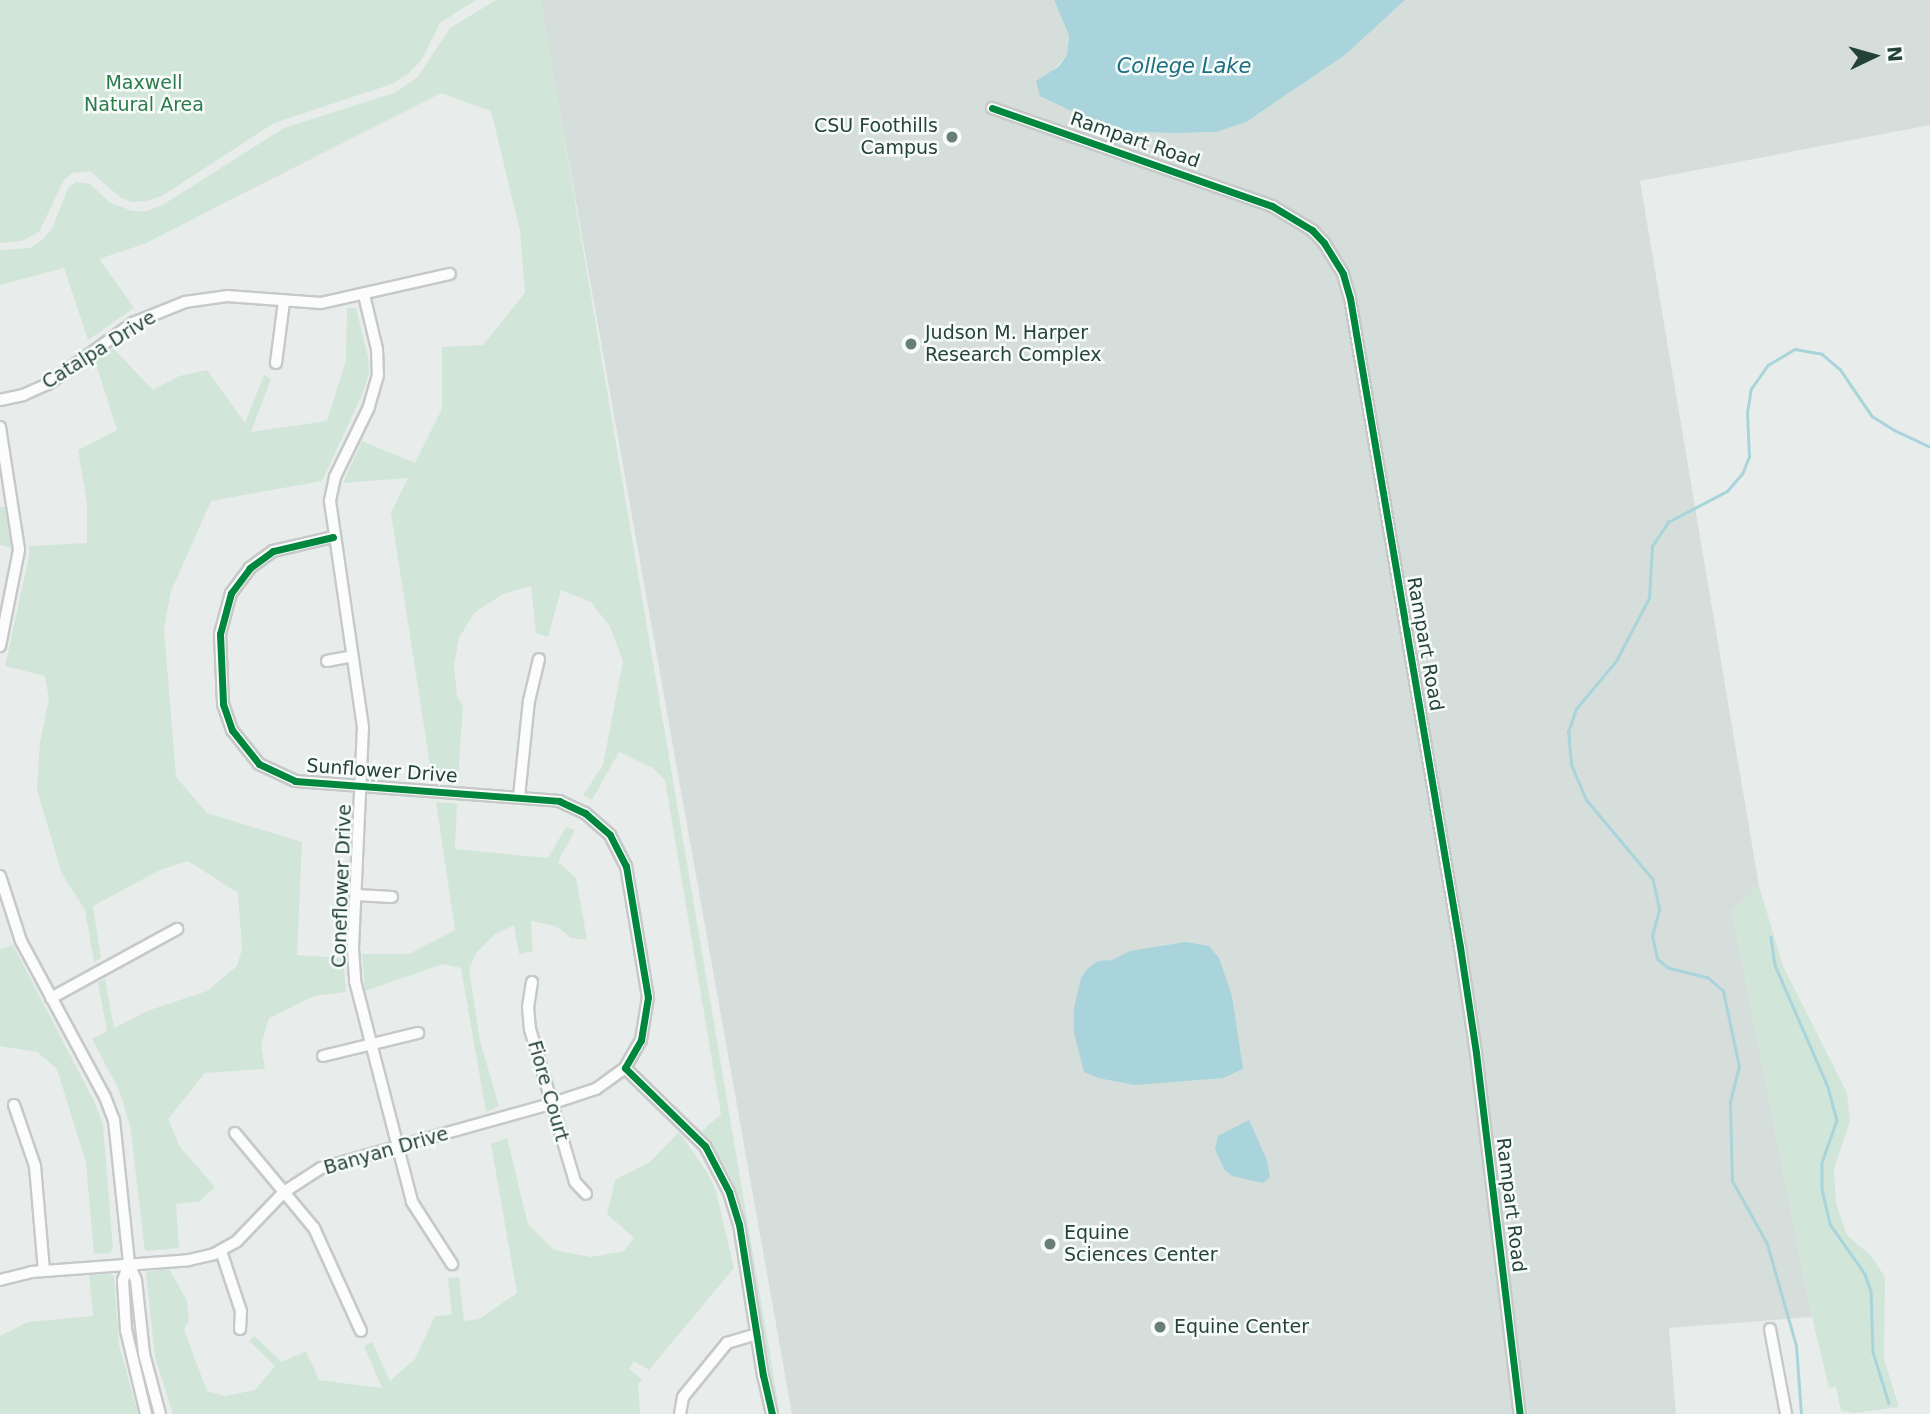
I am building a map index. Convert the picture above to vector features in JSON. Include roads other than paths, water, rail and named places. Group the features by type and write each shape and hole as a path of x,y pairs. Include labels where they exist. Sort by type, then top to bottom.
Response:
{"street":[{"name":"Rampart Road","path":"992,108 1272,206 1311,230 1324,243 1343,274 1350,298 1460,947 1476,1053 1520,1414"},
{"name":"Catalpa Drive","path":"0,400 23,395 48,384 133,323 172,306 226,296 320,303 450,274"},
{"name":"Coneflower Drive","path":"364,295 377,349 378,375 369,407 335,477 330,501 333,537 363,719 355,981 412,1202 452,1264"},
{"path":"276,363 284,301"},
{"path":"0,427 19,550 0,646"},
{"name":"Sunflower Drive","path":"333,537 273,551 240,579 222,619 223,704 239,741 269,770 295,781 559,801 585,813 610,835 626,866 648,997 647,1018 641,1040 625,1068"},
{"path":"327,661 354,656"},
{"path":"519,797 528,701 540,659"},
{"path":"1,882 21,941 105,1097 114,1120 129,1263 136,1280 144,1354 160,1414"},
{"path":"356,895 393,897"},
{"path":"51,998 177,929"},
{"name":"Fiore Court","path":"531,982 528,1007 530,1029 575,1182 586,1194"},
{"path":"323,1056 418,1033"},
{"path":"625,1068 684,1123 719,1169 739,1224 772,1414"},
{"name":"Banyan Drive","path":"0,1280 44,1271 189,1260 221,1251 248,1232 284,1192 320,1168 596,1089 625,1068"},
{"path":"14,1105 35,1166 44,1271"},
{"path":"235,1133 322,1241 361,1331"},
{"path":"221,1251 241,1311 240,1328"},
{"path":"129,1263 122,1280 126,1330 146,1414"},
{"path":"1770,1329 1786,1414"},
{"path":"680,1414 683,1397 727,1343 757,1334"}],"water":[{"name":"College Lake","path":"1054,0 1405,0 1345,55 1246,122 1216,132 1177,133 1129,132 1101,125 1040,96 1036,81 1058,67 1067,55 1069,36"},
{"path":"1186,942 1209,946 1219,958 1232,996 1243,1069 1223,1078 1135,1085 1098,1078 1084,1072 1074,1033 1074,1008 1081,978 1087,969 1098,961 1112,960 1130,951"},
{"path":"1249,1120 1267,1160 1270,1177 1263,1183 1232,1176 1224,1169 1215,1149 1218,1136"}],"waterway":[{"path":"1801,1414 1796,1346 1767,1244 1732,1181 1730,1102 1739,1067 1723,991 1708,978 1668,968 1657,959 1652,936 1659,909 1653,880 1586,800 1571,764 1568,732 1576,709 1616,661 1649,598 1652,546 1668,522 1727,491 1742,474 1749,457 1747,413 1751,389 1768,365 1795,349 1822,354 1840,369 1872,416 1930,447"},
{"path":"1771,937 1775,965 1828,1087 1837,1120 1822,1163 1822,1189 1830,1224 1865,1274 1871,1291 1873,1352 1889,1403"}],"place":[{"name":"CSU Foothills Campus","path":"952,137"},
{"name":"Judson M. Harper Research Complex","path":"911,344"},
{"name":"Equine Sciences Center","path":"1050,1244"},
{"name":"Equine Center","path":"1160,1327"}],"park label":[{"name":"Maxwell Natural Area","path":"144,94"}]}
